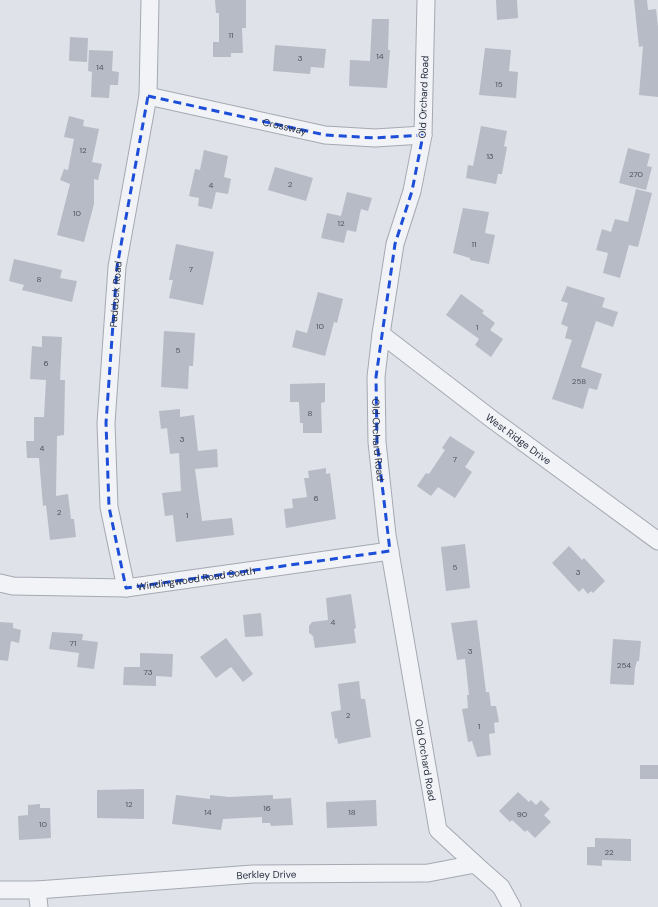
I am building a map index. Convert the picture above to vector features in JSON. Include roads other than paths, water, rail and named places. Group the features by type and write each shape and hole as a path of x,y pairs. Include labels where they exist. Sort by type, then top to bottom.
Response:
{"street":[{"name":"Paddock Road","path":"126,588 109,507 106,423 117,267 148,96 150,0"},
{"name":"Old Orchard Road","path":"426,0 423,135 412,191 395,244 381,334 376,377 377,442 390,551 438,830 475,864"},
{"name":"Crossway","path":"148,96 325,135 375,138 423,135"},
{"name":"West Ridge Drive","path":"381,334 493,420 658,540"},
{"name":"Windingwood Road South","path":"0,583 13,586 126,588 390,551"},
{"name":"Berkley Drive","path":"0,890 37,890 253,874 428,873 475,864"},
{"path":"475,864 501,887 512,907"},
{"path":"37,890 39,907"}]}
